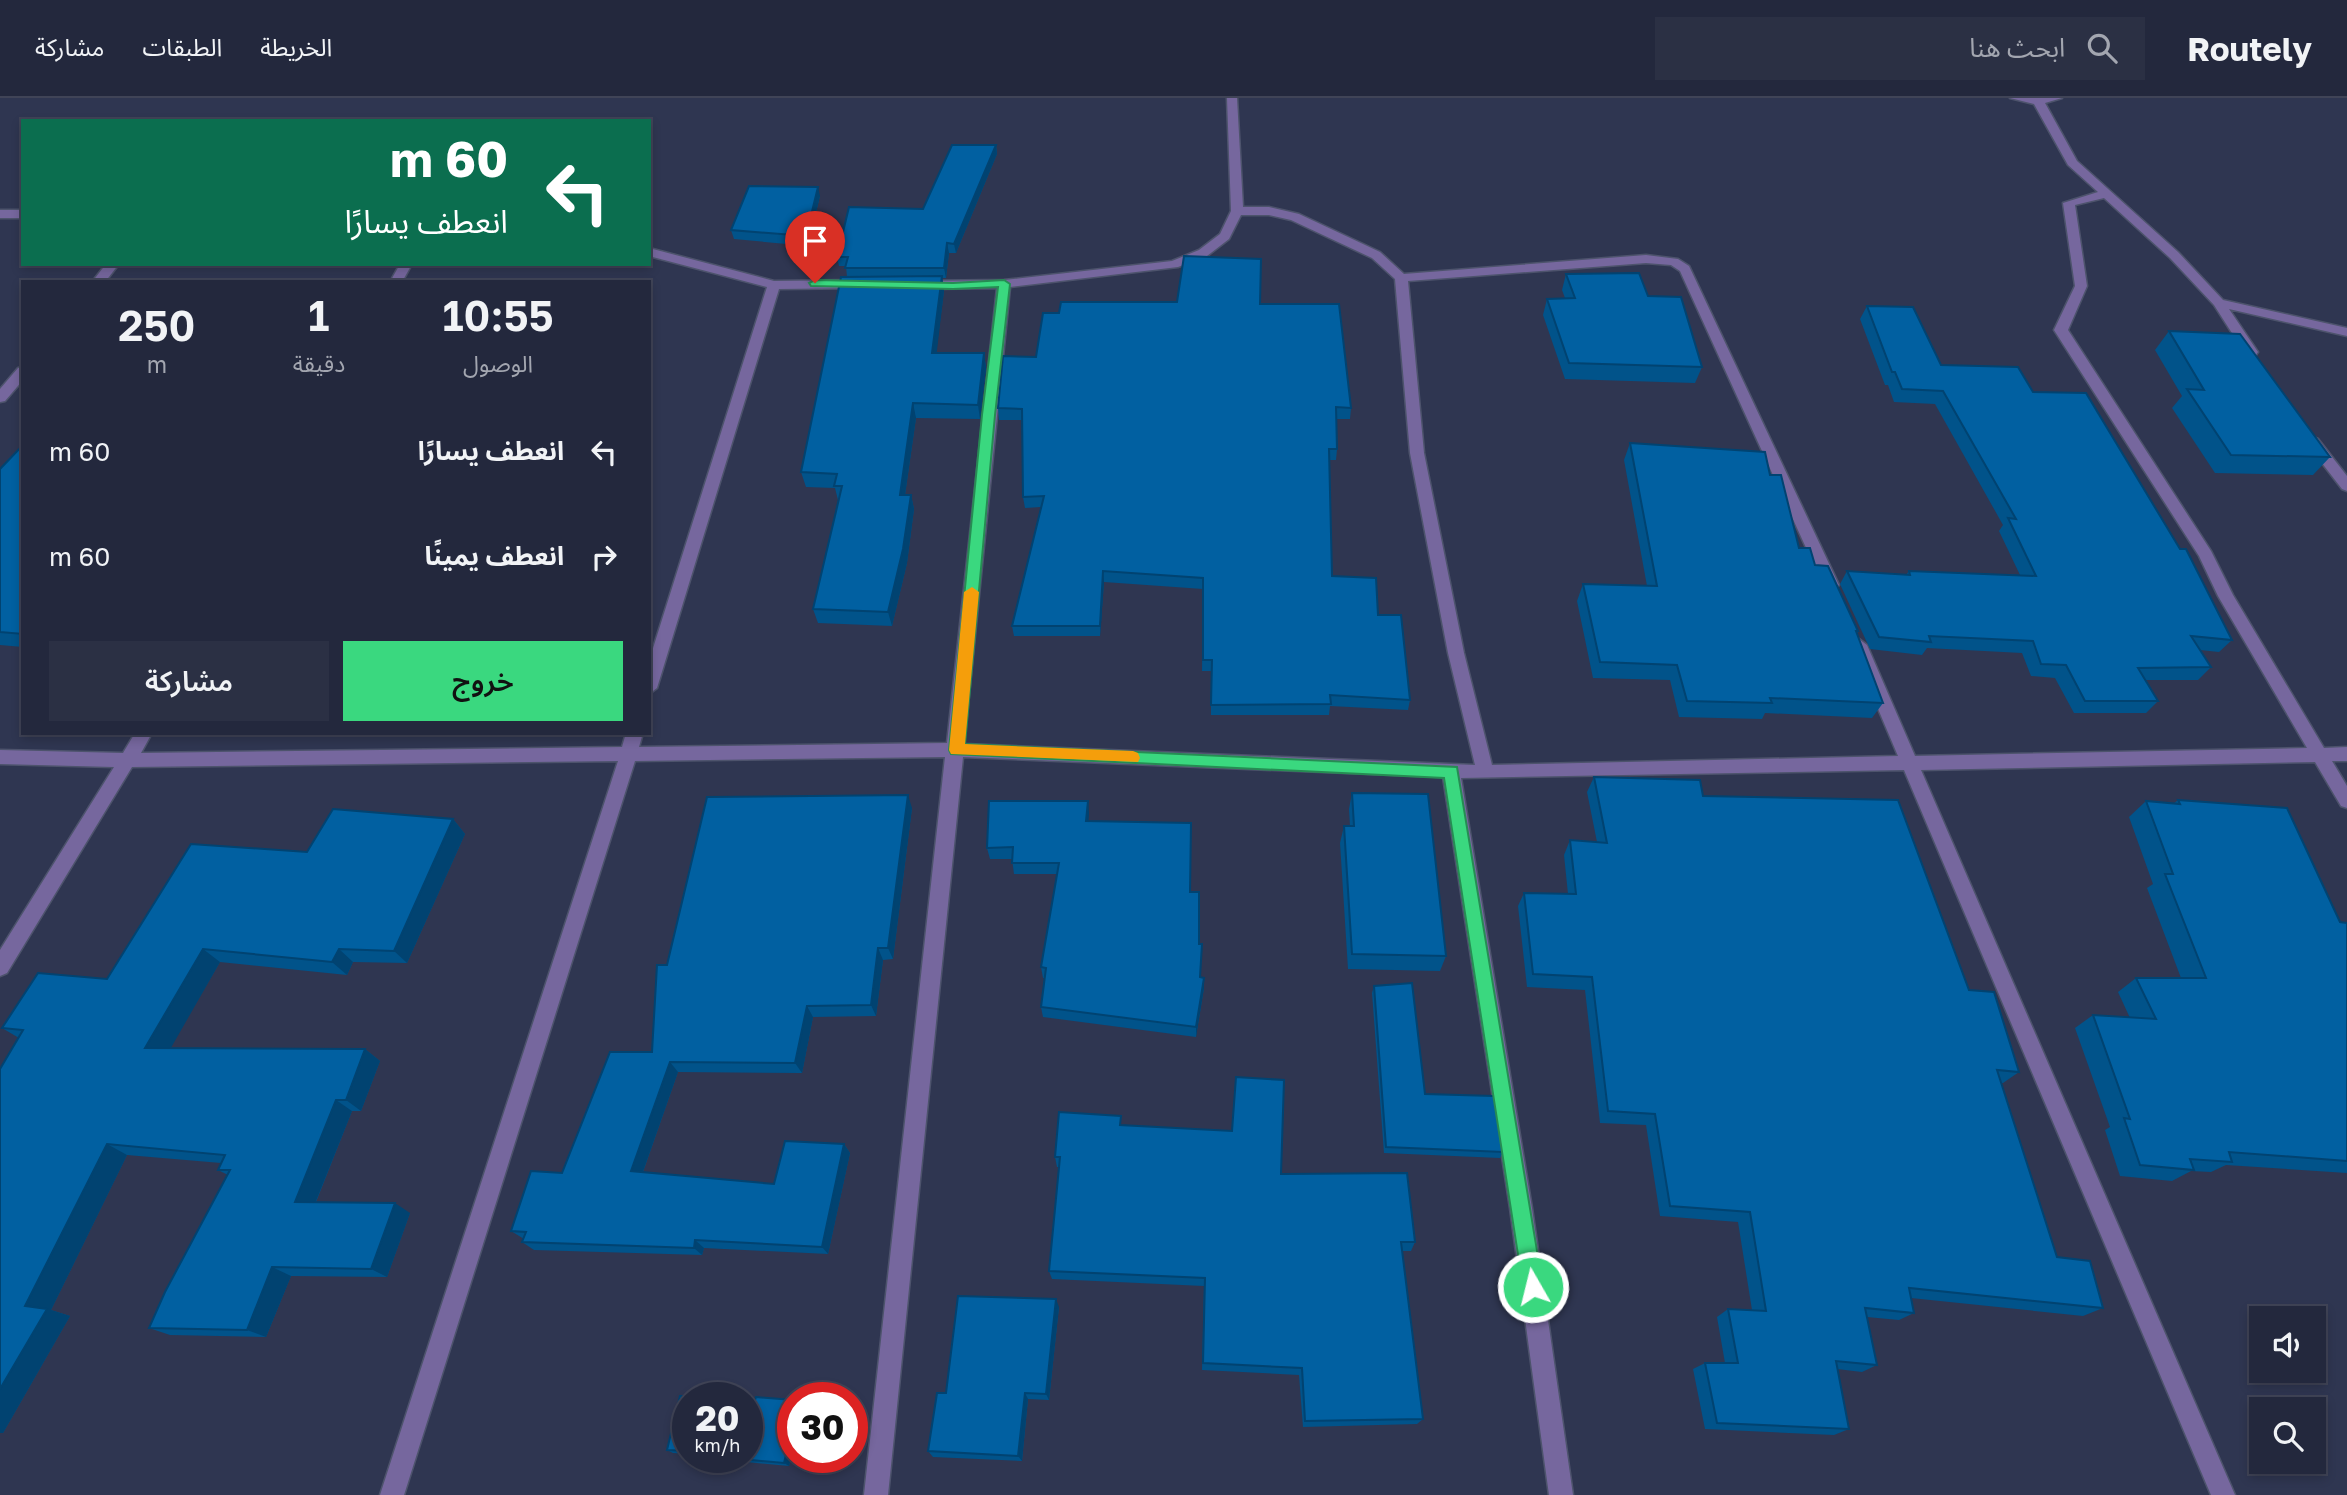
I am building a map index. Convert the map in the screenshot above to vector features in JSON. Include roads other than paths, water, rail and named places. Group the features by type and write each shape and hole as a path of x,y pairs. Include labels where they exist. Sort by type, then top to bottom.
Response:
{"street":[{"path":"905,285 1004,284 1174,264 1191,259 1225,236 1237,211 1232,98"},
{"path":"2015,98 2038,101 2057,98"},
{"path":"2038,101 2072,163 2174,255 2219,303 2258,363"},
{"path":"2105,194 2069,203 2081,286 2061,330 2206,555 2226,596 2347,801"},
{"path":"1237,211 1269,211 1302,219 1376,255 1401,278 1417,453 1456,653 1485,772"},
{"path":"0,214 21,214"},
{"path":"651,253 774,285 880,284"},
{"path":"1401,278 1646,259 1674,262 1685,269 1836,594"},
{"path":"100,280 111,266"},
{"path":"876,1495 956,750 988,415 1004,284"},
{"path":"651,682 774,285"},
{"path":"2219,303 2347,332"},
{"path":"0,398 21,373"},
{"path":"2307,433 2347,486"},
{"path":"1853,632 2223,1495"},
{"path":"0,967 143,735"},
{"path":"0,757 129,760 632,743 956,750 1485,772 1909,761 2347,754"},
{"path":"392,1495 632,743"},
{"path":"1451,772 1525,1235 1561,1495"}]}
